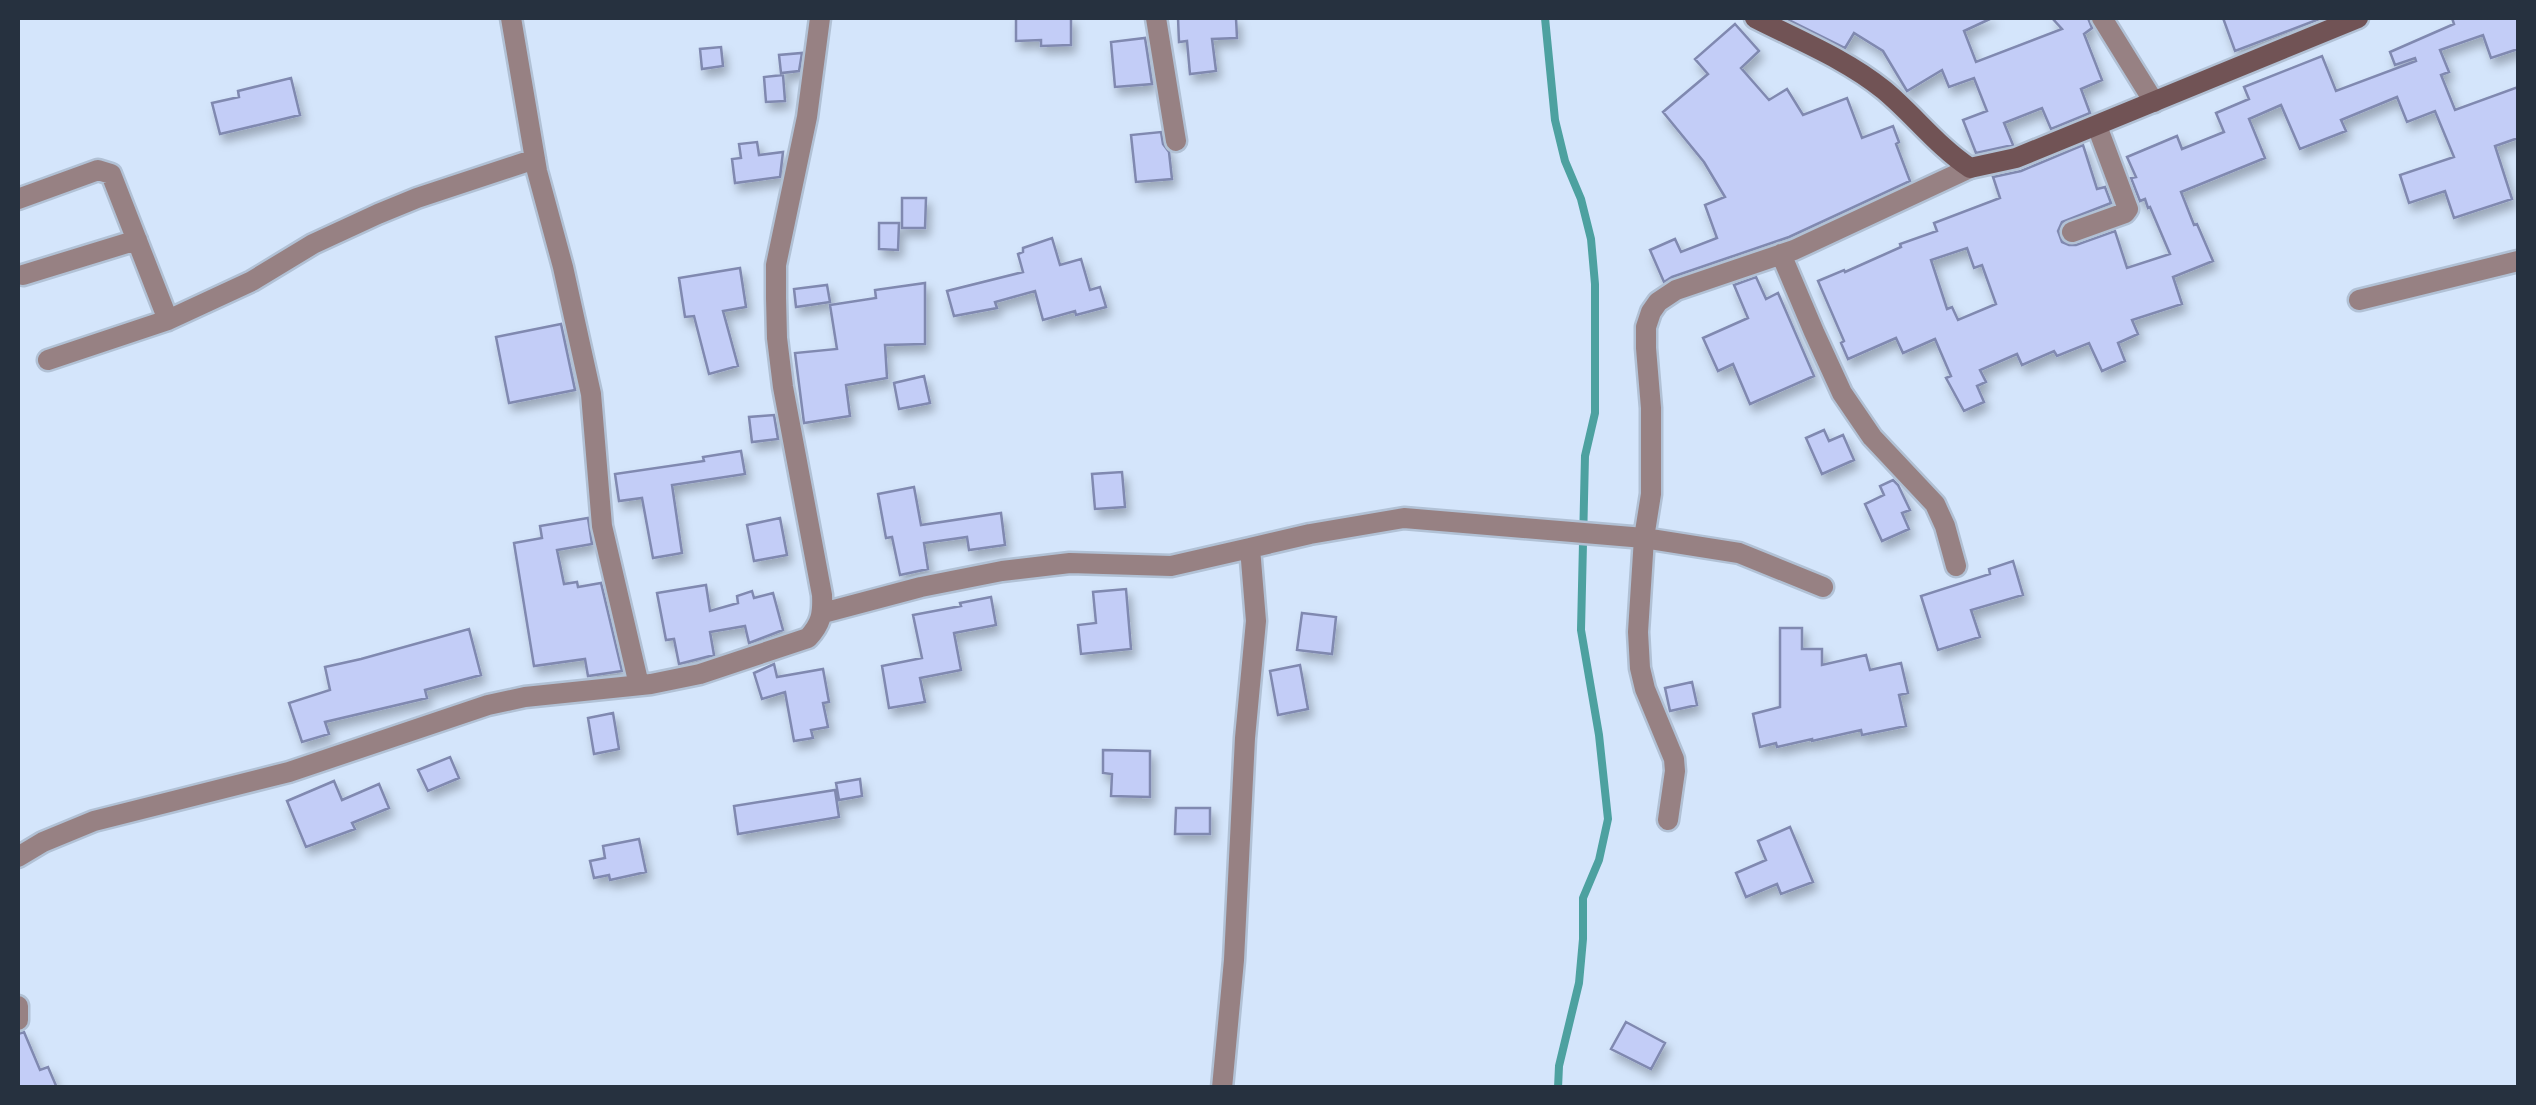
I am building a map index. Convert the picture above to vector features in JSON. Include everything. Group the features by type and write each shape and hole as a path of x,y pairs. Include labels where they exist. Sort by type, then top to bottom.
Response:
{"street":[{"path":"511,18 535,159 591,394 602,526 639,685"},
{"path":"18,858 43,842 94,821 289,772 488,705 700,674 808,638 823,613 783,387 777,338 776,264 807,116 820,18"},
{"path":"1156,18 1176,141"},
{"path":"1755,18 1860,73 1970,168"},
{"path":"2102,18 2154,102"},
{"path":"1668,820 1674,759 1645,689 1638,632 1652,479 1646,327 1658,302 1676,290 1781,254 1970,168 2016,158 2358,18"},
{"path":"2072,232 2128,209 2096,126"},
{"path":"48,360 168,320 252,281 313,244 378,214 535,159"},
{"path":"18,199 98,170 111,174 168,320"},
{"path":"23,275 137,240"},
{"path":"1781,254 1842,393 1872,436 1934,504 1945,526 1956,566"},
{"path":"2359,300 2518,261"},
{"path":"823,613 920,587 1002,571 1070,563 1171,566 1310,534 1404,518 1644,538 1739,553 1823,586"},
{"path":"1222,1088 1256,621 1250,548"},
{"path":"18,1006 18,1020"}],"building":[{"path":"1016,18 1071,18 1071,45 1041,46 1041,40 1016,41"},
{"path":"1178,18 1236,18 1237,38 1212,39 1216,71 1190,74 1187,41 1179,42"},
{"path":"1785,18 1992,18 1964,31 1976,62 2062,29 2052,18 2088,18 2092,28 2084,34 2102,80 2081,89 2090,113 2051,129 2042,108 2004,123 2013,145 1976,153 1963,120 1987,111 1974,78 1949,87 1942,70 1907,91 1883,51 1854,33 1845,48"},
{"path":"2223,18 2322,18 2235,51"},
{"path":"2452,18 2518,18 2518,49 2491,58 2483,35 2440,50 2449,72 2441,75 2455,110 2518,87 2518,138 2495,146 2512,199 2454,218 2445,191 2409,203 2400,175 2454,157 2435,111 2407,122 2397,97 2341,120 2346,131 2300,149 2281,105 2249,119 2265,158 2181,192 2213,261 2173,277 2182,304 2132,320 2138,334 2118,343 2125,361 2102,371 2089,343 2057,356 2054,351 2022,365 2017,354 1980,370 1986,382 1977,386 1984,402 1964,411 1946,378 1951,376 1935,339 1903,353 1896,338 1848,359 1818,281 1937,231 1934,223 2000,198 1993,177 2021,171 2083,145 2097,189 2105,187 2111,203 2062,222 2058,231 2062,242 2076,245 2115,231 2127,268 2170,254 2150,207 2145,199 2140,201 2127,157 2177,136 2182,149 2224,132 2216,113 2249,99 2244,87 2322,56 2336,91 2416,61 2415,58 2395,65 2390,52 2454,24","holes":["1967,248 1974,268 1982,265 1996,304 1958,320 1952,307 1947,309 1931,260"]},
{"path":"1735,24 1759,51 1741,68 1769,100 1787,89 1803,115 1847,98 1862,138 1893,126 1910,181 1789,237 1664,282 1650,250 1675,239 1681,252 1717,238 1705,205 1725,197 1704,162 1663,112 1708,74 1695,59"},
{"path":"1145,38 1152,84 1115,87 1111,42"},
{"path":"721,47 723,66 702,69 700,49"},
{"path":"802,53 799,71 781,73 779,55"},
{"path":"783,75 785,101 766,102 764,77"},
{"path":"291,78 300,115 220,134 212,103 239,97 238,91"},
{"path":"1161,132 1169,152 1172,179 1136,182 1131,135"},
{"path":"757,142 759,155 783,152 780,177 735,183 732,159 741,158 739,144"},
{"path":"902,198 926,198 925,228 902,228"},
{"path":"879,223 899,223 898,250 879,249"},
{"path":"1052,238 1060,265 1081,259 1090,290 1100,287 1106,307 1043,320 1035,291 995,302 997,308 954,316 947,291 1023,272 1018,254 1023,248"},
{"path":"740,268 746,307 723,311 738,366 709,374 694,316 685,317 679,278"},
{"path":"1756,277 1766,299 1778,293 1814,376 1750,404 1733,364 1718,371 1703,338 1748,318 1734,285"},
{"path":"925,283 925,344 885,345 887,378 846,385 850,416 804,423 795,353 837,349 830,305 876,298 875,290"},
{"path":"827,285 830,302 796,307 794,289"},
{"path":"561,324 575,390 509,403 496,337"},
{"path":"924,376 930,403 899,409 894,383"},
{"path":"774,415 778,439 752,442 749,417"},
{"path":"1824,430 1829,441 1843,435 1854,460 1822,474 1806,438"},
{"path":"741,451 745,474 672,485 682,553 653,558 642,498 619,501 615,474 704,461 703,457"},
{"path":"1122,472 1125,507 1095,509 1092,474"},
{"path":"1893,480 1910,510 1902,513 1909,529 1882,541 1865,504 1884,495 1880,486"},
{"path":"914,487 921,525 1001,513 1005,545 969,550 967,537 924,543 928,569 900,575 892,537 886,538 878,494"},
{"path":"588,518 592,544 557,550 564,584 577,582 578,587 601,583 622,671 588,676 585,659 534,666 514,543 542,538 540,526"},
{"path":"780,518 787,555 754,561 747,525"},
{"path":"2013,561 2023,595 1971,610 1980,637 1938,650 1921,596 1990,574 1989,569"},
{"path":"706,585 710,611 738,603 737,596 752,591 754,598 773,593 783,630 749,643 745,626 710,632 714,655 679,664 674,639 666,640 657,593"},
{"path":"1126,589 1131,649 1081,654 1078,625 1096,623 1093,592"},
{"path":"991,597 996,625 954,633 961,670 920,678 925,702 889,708 882,666 922,658 913,615"},
{"path":"1302,613 1336,617 1332,654 1297,650"},
{"path":"1780,628 1802,628 1802,649 1822,649 1822,665 1866,655 1870,670 1901,663 1908,693 1899,695 1906,726 1760,747 1753,714 1780,707"},
{"path":"469,629 481,675 425,690 427,698 325,722 329,734 302,742 289,703 330,690 325,667"},
{"path":"774,664 777,677 823,669 829,702 823,703 828,727 811,730 813,738 794,741 785,692 762,699 754,673"},
{"path":"1300,665 1308,709 1278,715 1270,671"},
{"path":"1692,682 1697,705 1670,711 1665,688"},
{"path":"613,713 619,749 594,754 588,718"},
{"path":"1103,750 1150,751 1150,797 1111,796 1112,774 1103,773"},
{"path":"450,757 459,778 428,791 418,770"},
{"path":"860,779 862,796 839,800 836,783"},
{"path":"334,781 342,800 379,784 389,808 352,823 355,829 306,847 287,801"},
{"path":"835,790 839,817 738,834 734,806"},
{"path":"1176,808 1210,808 1210,834 1175,834"},
{"path":"1790,827 1813,882 1781,894 1777,884 1746,897 1736,873 1766,860 1758,841"},
{"path":"639,839 646,872 610,880 609,875 594,878 590,861 605,858 603,846"},
{"path":"1626,1022 1665,1043 1651,1069 1611,1049"},
{"path":"24,1032 40,1070 48,1067 57,1088 18,1088 18,1034"}],"waterway":[{"path":"1545,18 1555,120 1591,239 1595,284 1595,413 1585,456 1581,630 1608,819 1599,860 1583,898 1579,983 1559,1066 1558,1088"}]}
